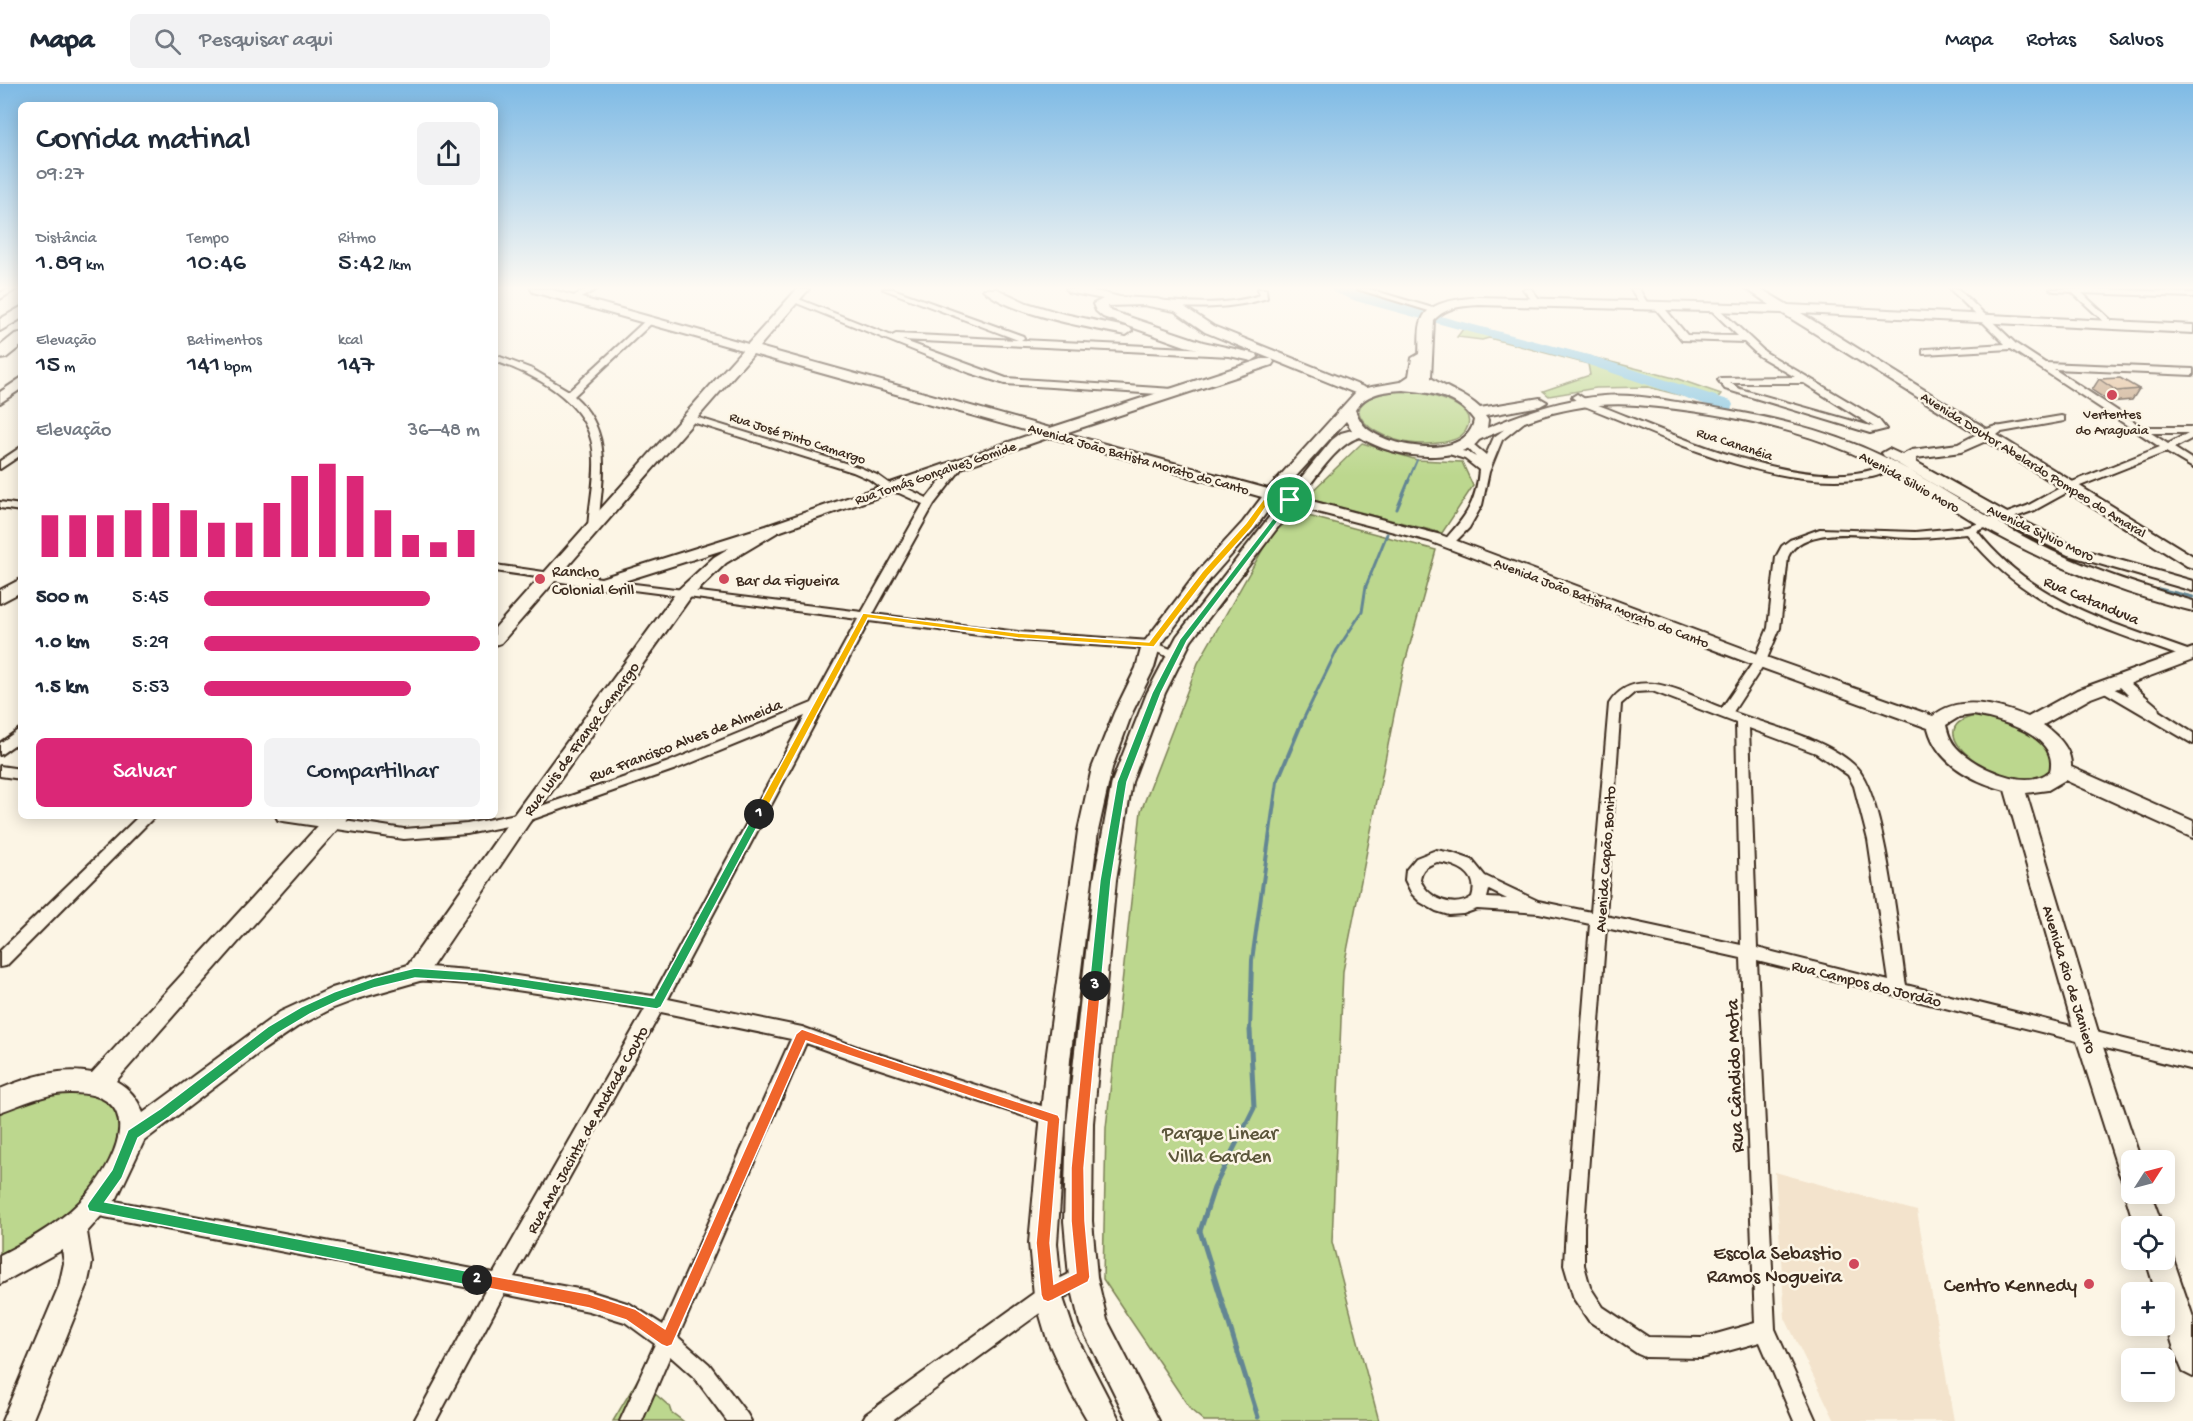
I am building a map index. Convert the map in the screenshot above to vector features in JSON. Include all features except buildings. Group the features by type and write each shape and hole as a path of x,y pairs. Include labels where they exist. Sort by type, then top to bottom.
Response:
{"street":[{"path":"569,396 617,351"},
{"path":"498,636 748,351"},
{"name":"Avenida João Batista Morato do Canto","path":"759,351 1448,543 1760,661 1936,724"},
{"path":"924,351 1005,381 1173,392"},
{"path":"1192,351 1241,354"},
{"path":"1230,351 1267,362 1356,400"},
{"path":"1255,351 1356,400"},
{"path":"1403,386 1415,378 1421,351"},
{"path":"1426,351 1424,380 1442,392"},
{"path":"1759,351 1875,421 1881,429 1870,430 1737,392 1728,387 1723,380 1804,380"},
{"name":"Avenida Doutor Abelardo Pompeo do Amaral","path":"1861,351 2076,484 2193,551"},
{"path":"1926,352 1935,351"},
{"path":"2021,351 2193,465"},
{"path":"498,359 539,375 569,396 588,421 599,449 599,481 593,529"},
{"name":"Rua Tomás Gonçalvez Gomide","path":"602,583 772,529 961,462 1267,362"},
{"path":"2043,366 2193,372"},
{"path":"0,399 18,384"},
{"path":"1144,1421 1094,1324 1083,1277 1078,1221 1077,1168 1080,1123 1105,880 1122,782 1156,693 1174,655 1225,583 1280,498 1356,400 1373,389 1403,386 1442,392 1457,397 1478,413 1481,427 1471,440 1483,458 1485,472"},
{"path":"1478,413 1634,396 1667,405"},
{"path":"1105,1421 1062,1339 1048,1295 1043,1243 1077,905 1088,831 1102,768 1122,713 1145,668 1151,645 1205,574 1249,525 1340,440 1360,432 1350,421 1356,400"},
{"name":"Avenida Silvio Moro","path":"1360,432 1376,441 1396,447 1441,450 1526,417 1581,400 1637,401 1724,413 1879,454 1985,524 2082,569 2193,606"},
{"name":"Rua Cananéia","path":"1581,400 1732,459 1802,475 1841,477 1876,473 1881,471 1879,454"},
{"path":"1626,418 1627,407 1637,401"},
{"path":"1099,447 1115,412"},
{"path":"1448,543 1470,520 1480,499 1485,472 1498,439 1526,417"},
{"name":"Rua José Pinto Camargo","path":"689,418 857,470 873,477 888,488 902,490 929,503"},
{"path":"1909,463 1908,457 1912,454 1961,448 1992,432 2061,419"},
{"path":"2139,430 2193,432"},
{"path":"1725,714 1760,661 1774,628 1782,557 1786,548 1794,542 1807,536 1829,531 1915,535 1970,530 2031,508 2076,484 2167,448 2193,432"},
{"path":"1879,454 1882,443 1941,451"},
{"path":"1441,450 1476,459 1485,472"},
{"path":"0,466 18,452"},
{"name":"Avenida Sylvio Moro","path":"1879,454 1909,463 2003,517 2074,552 2193,586"},
{"name":"Rua Ana Jacinta de Andrade Couto","path":"426,1421 499,1284 657,1004 866,615 929,503 961,462"},
{"name":"Avenida Doutor Abelardo Pompeo do Amaral","path":"2076,484 2193,563"},
{"path":"0,505 18,508"},
{"name":"Rua Luis de França Camargo","path":"415,973 522,818 684,594 720,560 772,529"},
{"name":"Rua Catanduva","path":"1970,530 1993,561 2032,591 2069,609 2191,654"},
{"path":"498,568 1018,636 1151,645 1174,655"},
{"path":"0,598 18,586"},
{"path":"2028,725 2069,702 2191,654"},
{"path":"2111,684 2193,739"},
{"name":"Avenida Capão Bonito","path":"1764,1330 1702,1348 1645,1347 1596,1314 1581,1292 1574,1266 1575,1226 1615,704 1625,690 1637,686 1653,687 1815,748 1854,773 1863,786 1890,929 1898,989"},
{"name":"Rua Francisco Alves de Almeida","path":"335,820 404,834 467,829 522,818 671,766 818,706"},
{"path":"1973,709 2001,714 2028,725 2041,734 2059,753 2062,763 2061,771 2055,779 2045,784 2013,784 1976,772 1960,762 1939,741 1936,724 1945,714 1957,710 1973,709"},
{"name":"Rua Cândido Mota","path":"1742,720 1764,1330 1805,1421"},
{"path":"0,750 18,735"},
{"path":"0,771 18,774"},
{"path":"2061,771 2097,785 2193,830"},
{"name":"Avenida Rio de Janiero","path":"2013,784 2088,1038 2125,1150"},
{"path":"0,961 145,819"},
{"path":"98,1084 335,820"},
{"path":"1447,857 1467,865 1481,880 1482,891 1475,903 1455,910 1431,903 1414,888 1412,878 1414,870 1426,859 1447,857"},
{"name":"Rua Campos do Jordão","path":"1481,880 1539,907"},
{"name":"Rua Campos do Jordão","path":"1475,903 1539,907 1749,953 2193,1063"},
{"path":"133,1134 165,1113 248,1047 305,1010 374,983 415,973 483,978 657,1004 802,1034 1054,1119 1080,1123"},
{"path":"631,1421 802,1034"},
{"path":"0,1101 32,1088 59,1082 98,1084 116,1092 130,1110 133,1134 117,1174 94,1206 72,1227 39,1250 0,1270"},
{"path":"94,1206 589,1301 630,1314 667,1340 702,1371 740,1421"},
{"path":"17,1421 73,1286 78,1263 72,1227"},
{"path":"2163,1270 2193,1362"},
{"path":"873,1421 1048,1295 1083,1277"}],"shaded area":[{"name":"Escola Sebastio Ramos Nogueira","path":"1775,1172 1917,1211 1954,1421 1835,1421 1785,1318"}],"green space":[{"path":"1540,351 1570,351 1678,379 1721,394 1714,404 1648,387 1596,388 1549,396 1543,391 1590,375 1588,364"},
{"path":"1405,391 1435,397 1458,406 1469,421 1466,430 1461,436 1450,441 1415,444 1377,432 1364,422 1359,412 1363,402 1378,395"},
{"path":"1362,443 1417,460 1462,462 1473,486 1442,533 1305,498"},
{"name":"Parque Linear Villa Garden","path":"1297,513 1436,550 1403,670 1343,971 1332,1242 1379,1421 1204,1421 1191,1410 1103,1279 1106,1128 1141,811 1198,663 1271,535"},
{"path":"1976,716 2005,721 2027,729 2044,741 2052,754 2055,766 2039,776 2018,778 1997,772 1976,762 1961,749 1954,735 1958,724"},
{"path":"98,1084 130,1109 115,1179 0,1270 0,1101"},
{"path":"638,1379 669,1406 671,1412 683,1421 613,1421"}],"waterway":[{"path":"1557,351 1725,405"},
{"path":"1408,481 1417,460"},
{"path":"1397,509 1409,480"},
{"path":"1301,724 1337,650 1362,612 1366,586 1387,534"},
{"path":"2159,589 2193,597"},
{"path":"1250,1031 1252,960 1277,782 1302,722"},
{"path":"1250,1031 1254,1108 1214,1188 1200,1231 1258,1417"}],"place":[{"name":"Vertentes do Araguaia","path":"2112,395"},
{"name":"Rancho Colonial Grill","path":"540,579"},
{"name":"Bar da Figueira","path":"724,579"},
{"name":"Escola Sebastio Ramos Nogueira","path":"1854,1264"},
{"name":"Centro Kennedy","path":"2089,1284"}],"route":[{"path":"1271,495 1290,500 1244,558 1174,655 1156,693 1122,782 1105,880 1080,1123 1077,1168 1078,1221 1083,1277 1048,1295 1043,1243 1054,1119 802,1034 667,1340 630,1314 589,1301 94,1206 117,1174 133,1134 165,1113 273,1029 305,1010 338,995 415,973 483,978 657,1004 866,615 1018,636 1151,645 1205,574 1249,525 1271,495"}]}
